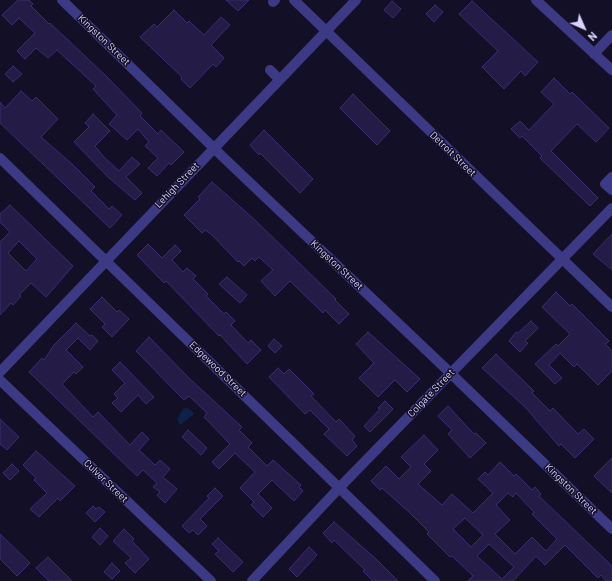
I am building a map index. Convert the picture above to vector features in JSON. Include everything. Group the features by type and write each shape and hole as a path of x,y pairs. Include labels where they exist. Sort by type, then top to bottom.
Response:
{"street":[{"name":"Kingston Street","path":"62,0 213,148 612,529"},
{"name":"Detroit Street","path":"294,0 612,307"},
{"name":"Lehigh Street","path":"0,372 356,0"},
{"path":"536,0 612,70"},
{"path":"594,54 612,35"},
{"path":"270,70 279,79"},
{"name":"Edgewood Street","path":"0,158 435,581"},
{"path":"612,177 605,184 612,190"},
{"name":"Colgate Street","path":"252,581 450,373 612,208"},
{"name":"Culver Street","path":"0,380 211,581"}],"water":[{"path":"187,408 193,412 193,415 180,425 177,419 183,409"}],"building":[{"path":"18,0 29,0 33,4 31,6 49,24 50,23 106,76 142,113 140,116 158,134 161,130 184,152 171,165 169,163 157,176 148,168 158,158 145,146 149,142 138,129 127,140 109,124 117,115 93,89 96,86 57,50 48,58 36,48 25,59 17,51 35,33 19,18 12,25 2,15"},
{"path":"226,0 249,0 238,11"},
{"path":"392,1 401,9 393,18 384,10"},
{"path":"472,1 538,62 525,76 521,71 504,89 482,67 498,51 459,14"},
{"path":"435,5 443,12 434,22 426,14"},
{"path":"174,10 187,23 189,21 204,35 221,17 230,25 211,45 224,58 216,67 213,64 190,88 181,79 182,77 140,37 154,24 157,27"},
{"path":"13,66 22,74 13,82 5,74"},
{"path":"554,78 570,94 572,92 609,128 596,142 577,124 551,151 598,198 590,206 540,158 542,156 522,136 520,138 511,129 520,121 529,130 554,104 541,92"},
{"path":"21,91 32,101 36,97 58,119 41,137 72,164 95,187 91,191 109,209 112,206 122,215 110,228 0,123 0,102 5,108"},
{"path":"353,94 390,131 377,145 340,108"},
{"path":"93,114 110,131 95,146 103,156 119,171 132,157 140,164 126,177 142,193 135,200 109,178 74,142 89,127 85,123"},
{"path":"264,130 313,179 300,193 250,145"},
{"path":"212,182 255,220 336,299 335,300 349,314 339,324 325,310 323,313 290,281 275,296 261,281 273,270 259,257 255,261 252,258 244,266 239,261 238,262 211,234 205,230 202,233 184,215 200,199 198,197"},
{"path":"10,205 73,266 46,297 31,283 19,295 21,296 13,305 11,303 0,315 0,242 10,232 0,222 0,214","holes":["19,241 37,259 26,271 8,253"]},
{"path":"612,234 612,270 593,254"},
{"path":"148,244 162,258 175,245 181,251 172,260 183,272 187,268 196,276 193,279 208,294 206,296 224,314 226,312 235,321 231,325 248,343 251,340 261,350 247,364 166,281 164,283 137,255"},
{"path":"227,277 247,295 240,303 219,284"},
{"path":"556,292 570,306 572,304 609,341 605,344 612,351 612,371 598,385 577,364 574,367 560,353 549,365 562,378 555,384 535,364 556,344 558,346 570,334 542,307"},
{"path":"102,297 117,312 119,310 129,319 112,337 102,327 105,324 90,309"},
{"path":"531,321 538,328 525,341 528,343 520,352 509,341 516,332 518,333"},
{"path":"76,323 98,341 90,350 78,338 66,350 83,367 76,374 74,372 62,384 93,417 98,412 130,445 142,432 149,439 139,450 155,465 160,460 170,469 163,477 177,489 165,503 157,495 160,492 153,487 157,483 143,470 137,476 29,372 42,358 44,360 54,345"},
{"path":"368,332 420,379 407,392 395,380 378,397 359,378 374,363 356,344"},
{"path":"149,337 189,378 242,427 239,430 252,443 248,447 267,466 273,460 301,485 299,487 303,491 294,501 272,480 258,494 272,508 263,517 251,505 254,502 240,488 255,472 235,453 219,469 212,462 230,444 204,417 207,413 189,396 184,400 136,351"},
{"path":"274,339 282,346 275,353 268,346"},
{"path":"496,354 534,391 532,393 550,411 553,408 578,434 584,429 594,439 575,458 561,444 559,446 525,407 482,368"},
{"path":"120,362 154,397 146,404 138,395 121,412 112,403 118,398 114,394 125,383 112,370"},
{"path":"278,368 284,374 289,369 314,394 311,396 336,422 339,419 355,436 352,440 357,446 347,456 324,434 329,429 310,410 305,414 269,377"},
{"path":"385,401 393,409 370,432 364,426 380,409 378,408"},
{"path":"448,406 474,434 476,433 486,443 470,458 448,434 452,430 438,416"},
{"path":"0,419 19,437 7,450 0,444"},
{"path":"188,430 207,448 201,455 182,437"},
{"path":"424,435 438,450 424,464 431,471 418,484 442,505 452,494 473,513 493,493 478,479 485,472 488,475 500,462 514,476 516,474 532,490 535,487 541,494 539,496 612,566 612,581 606,581 601,575 598,578 565,545 545,565 536,556 513,581 468,581 473,576 452,556 450,557 427,534 429,532 410,513 382,488 380,490 371,481 386,466 399,479 411,467 401,457","holes":["508,493 513,497 516,493 534,512 532,514 557,539 546,551 532,537 515,554 495,534 510,520 496,505","465,518 483,535 471,547 453,529","489,544 514,567 502,579 477,556"]},
{"path":"36,451 75,486 60,501 58,498 39,517 30,509 47,493 34,480 36,478 23,465"},
{"path":"612,458 612,493 594,476"},
{"path":"12,464 19,471 10,480 3,473"},
{"path":"215,488 223,496 200,519 207,526 198,535 193,530 189,533 182,526 209,498 207,496"},
{"path":"93,506 96,509 99,507 105,512 95,522 86,513"},
{"path":"334,522 376,559 398,581 373,581 363,571 365,570 334,540 332,543 323,533"},
{"path":"100,528 108,536 100,545 92,537"},
{"path":"124,529 134,539 132,541 149,559 135,573 125,563 131,558 113,541"},
{"path":"0,534 30,563 17,576 0,559"},
{"path":"218,538 243,562 233,572 215,554 219,551 212,544"},
{"path":"309,547 317,555 297,577 289,569"},
{"path":"48,557 72,581 49,581 36,568"},
{"path":"112,563 120,571 112,579 104,572"}]}
